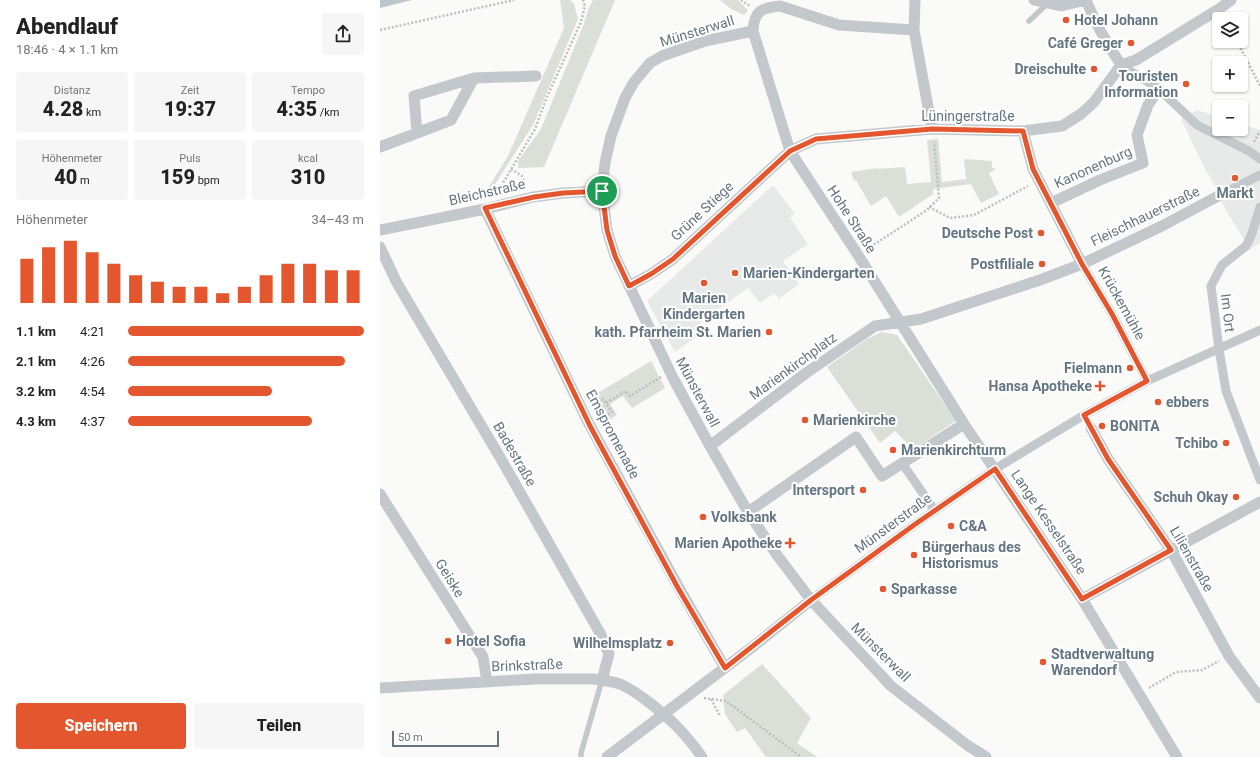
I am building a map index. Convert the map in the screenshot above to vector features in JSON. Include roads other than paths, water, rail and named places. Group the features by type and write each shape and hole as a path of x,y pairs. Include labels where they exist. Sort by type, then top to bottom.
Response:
{"street":[{"path":"915,0 914,30 932,129"},
{"path":"1034,0 1062,6 1086,0 1092,16 1121,65 1159,89 1197,125 1249,151 1260,159"},
{"path":"1121,65 1136,60 1219,9 1231,0"},
{"path":"753,31 754,19 761,11 770,7 780,6 839,25 914,30"},
{"name":"Hohe Straße","path":"753,31 790,151 858,255 964,424 995,469"},
{"name":"Münsterwall","path":"753,31 705,41 662,56 650,63 634,82 625,98 618,117 605,163 602,191 607,230 615,256 670,372 710,446 748,512 777,555 811,600 891,686 986,757"},
{"name":"Lüningerstraße","path":"790,151 816,139 932,129 1023,131 1062,126 1081,114 1094,102 1121,65"},
{"path":"417,133 414,96 474,78 536,76"},
{"path":"380,147 451,120 474,78"},
{"name":"Kanonenburg","path":"1050,203 1100,180 1143,163 1137,135 1148,105 1159,89"},
{"name":"Krückemühle","path":"1023,131 1033,169 1082,264 1112,314 1147,381"},
{"name":"Grüne Stiege","path":"629,286 651,274 673,259 790,151"},
{"path":"1220,195 1260,176"},
{"name":"Bleichstraße","path":"380,230 530,198 563,193 602,191"},
{"name":"Fleischhauerstraße","path":"899,321 921,319 1040,280 1082,264 1162,226 1220,195"},
{"name":"Im Ort","path":"1260,206 1251,236 1246,246 1222,265 1211,286 1226,391 1260,480"},
{"name":"Emspromenade","path":"485,208 590,426 678,588 725,668"},
{"name":"Badestraße","path":"380,247 397,283 501,459 600,633 609,654 602,680"},
{"name":"Marienkirchplatz","path":"710,446 806,374 875,326 899,321"},
{"name":"Münsterstraße","path":"607,757 725,668 811,600 995,469 1084,415 1147,381 1260,330"},
{"name":"Lilienstraße","path":"1084,415 1108,459 1171,550 1228,656 1260,698"},
{"path":"748,512 856,437 882,476 964,424"},
{"path":"902,463 935,511"},
{"name":"Lange Kesselstraße","path":"995,469 1082,599 1177,757"},
{"name":"Geiske","path":"380,494 483,657 487,681"},
{"path":"1082,599 1260,502"},
{"name":"Brinkstraße","path":"380,688 536,679 602,680 620,684 636,693 665,714 688,737 702,757"}],"lane":[{"path":"1029,21 1048,3"},
{"path":"581,757 602,680"}],"place":[{"name":"Hotel Johann","path":"1066,20"},
{"name":"Café Greger","path":"1131,43"},
{"name":"Dreischulte","path":"1094,69"},
{"name":"Touristen Information","path":"1186,84"},
{"name":"Markt","path":"1235,178"},
{"name":"Deutsche Post","path":"1041,233"},
{"name":"Postfiliale","path":"1042,264"},
{"name":"Marien-Kindergarten","path":"735,273"},
{"name":"Marien Kindergarten","path":"704,283"},
{"name":"kath. Pfarrheim St. Marien","path":"769,332"},
{"name":"Fielmann","path":"1130,368"},
{"name":"Hansa Apotheke","path":"1100,386"},
{"name":"ebbers","path":"1158,402"},
{"name":"Marienkirche","path":"805,420"},
{"name":"BONITA","path":"1102,426"},
{"name":"Tchibo","path":"1226,443"},
{"name":"Marienkirchturm","path":"893,450"},
{"name":"Intersport","path":"863,490"},
{"name":"Schuh Okay","path":"1236,497"},
{"name":"Volksbank","path":"703,517"},
{"name":"C&A","path":"951,526"},
{"name":"Marien Apotheke","path":"790,543"},
{"name":"Bürgerhaus des Historismus","path":"914,555"},
{"name":"Sparkasse","path":"883,589"},
{"name":"Hotel Sofia","path":"448,641"},
{"name":"Wilhelmsplatz","path":"670,643"},
{"name":"Stadtverwaltung Warendorf","path":"1043,662"}]}
